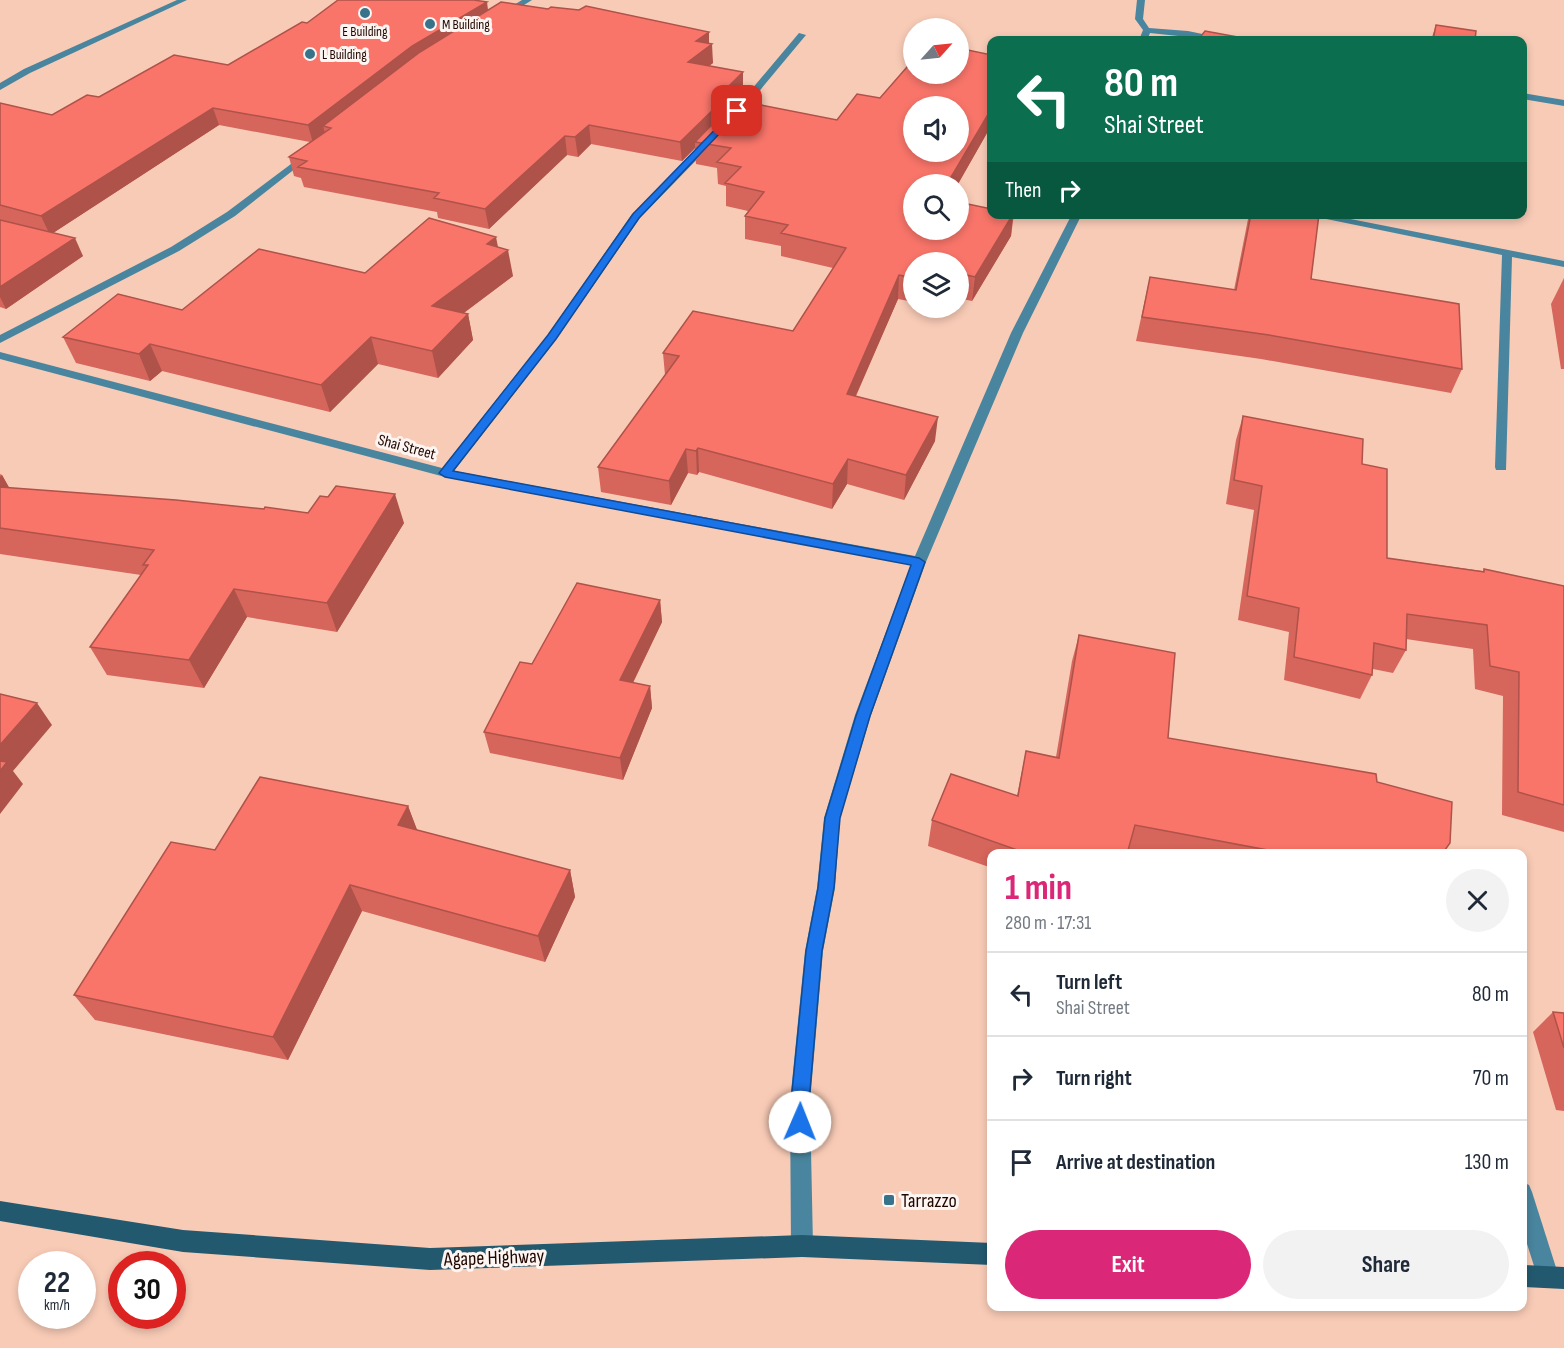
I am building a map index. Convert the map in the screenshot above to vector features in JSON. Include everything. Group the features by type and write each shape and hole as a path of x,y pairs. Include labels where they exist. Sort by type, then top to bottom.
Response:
{"street":[{"path":"0,87 27,71 183,0"},
{"path":"493,20 528,0"},
{"path":"1141,0 1139,19 1147,30 1205,36"},
{"path":"1145,36 1147,30"},
{"path":"445,473 552,337 636,216 721,130 802,35"},
{"path":"1527,97 1564,103"},
{"path":"0,340 175,249 231,214 312,151"},
{"path":"802,1246 800,1102 814,951 826,888 832,818 863,716 919,562 1017,333 1074,219"},
{"path":"1333,219 1564,264"},
{"path":"1501,467 1507,253"},
{"name":"Shai Street","path":"0,355 445,473 919,562"},
{"path":"1527,1204 1556,1277 1527,1276"},
{"name":"Agape Highway","path":"0,1211 183,1241 430,1259 802,1246 987,1254"}],"building":[{"path":"338,0 474,0 487,2 412,46 308,125 213,108 41,216 0,205 0,103 52,115 87,95 99,97 174,55 228,65 302,22 307,23"},
{"path":"501,2 548,9 551,7 579,10 586,6 709,32 696,41 712,44 688,62 743,72 716,99 723,100 680,142 589,125 575,137 565,136 485,209 434,198 439,193 298,167 307,161 289,157 331,128 323,126 420,52"},
{"path":"1436,25 1476,31 1475,36 1434,36"},
{"path":"1205,31 1232,36 1201,36"},
{"path":"969,50 987,54 987,116 969,147 969,96 903,96 903,162 960,162 953,174 903,174 903,240 969,240 969,204 987,208 987,219 1010,219 975,277 969,276 969,252 903,252 903,276 899,275 847,394 938,417 906,475 848,459 833,484 698,448 696,451 686,449 669,481 598,467 679,356 663,353 693,311 793,331 846,248 781,233 788,225 745,216 764,192 725,183 741,167 717,162 731,148 695,142 736,100 837,120 857,94 880,98 903,72 903,84 969,84"},
{"path":"429,218 496,237 487,244 508,250 432,306 468,314 432,351 371,337 321,385 150,344 139,354 63,337 118,294 182,310 259,249 365,273"},
{"path":"1250,219 1318,219 1311,279 1459,304 1462,369 1269,335 1142,317 1150,277 1236,290"},
{"path":"0,220 75,238 0,287"},
{"path":"1243,416 1363,439 1362,464 1387,469 1387,558 1484,572 1484,569 1564,586 1564,805 1518,792 1519,672 1490,666 1487,625 1407,614 1406,650 1374,643 1372,675 1294,657 1299,608 1247,596 1262,486 1234,480"},
{"path":"336,486 395,494 327,603 234,589 189,660 90,647 148,565 143,565 154,550 0,528 0,487 264,509 265,507 308,513 320,496 328,497"},
{"path":"577,583 660,600 620,680 650,686 620,758 484,732 520,662 532,664"},
{"path":"1079,635 1175,653 1168,738 1376,774 1377,782 1452,802 1450,843 1446,849 1262,849 1135,825 1128,849 1014,849 932,820 951,774 1018,796 1026,751 1059,758"},
{"path":"0,694 37,703 0,745"},
{"path":"0,761 7,762 0,771"},
{"path":"260,777 408,806 398,825 570,870 538,936 350,885 273,1037 74,995 171,842 215,850"},
{"path":"1553,1012 1564,1013 1564,1048"}],"place":[{"name":"E Building","path":"365,13"},
{"name":"M Building","path":"430,24"},
{"name":"L Building","path":"310,54"},
{"name":"Tarrazzo","path":"889,1200"}],"route":[{"path":"737,111 636,216 552,337 445,473 919,562 863,716 832,818 826,888 814,951 800,1122"}]}
